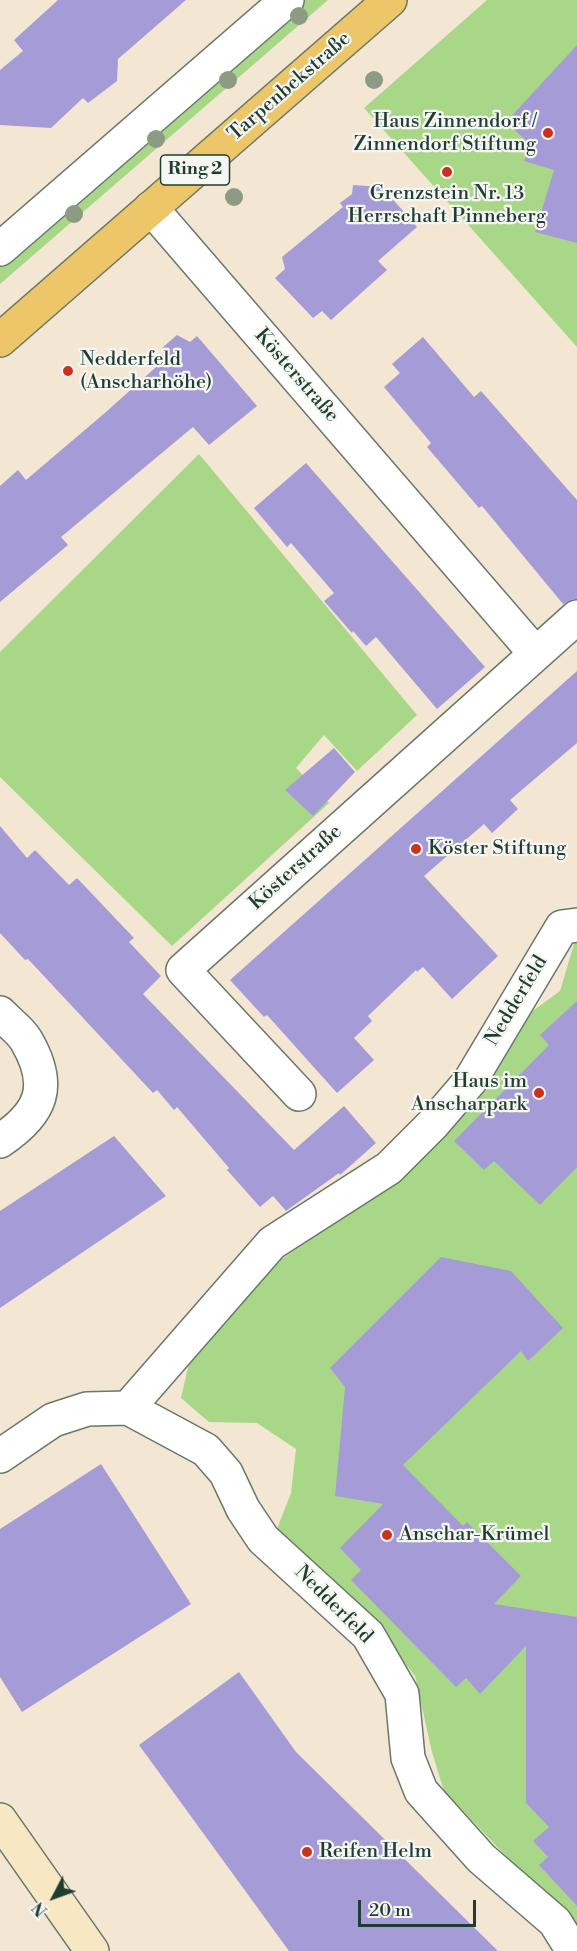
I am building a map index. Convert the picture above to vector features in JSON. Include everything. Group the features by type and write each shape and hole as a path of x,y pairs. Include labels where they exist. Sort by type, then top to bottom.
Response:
{"main road":[{"name":"Tarpenbekstraße","path":"0,340 390,0"},
{"path":"0,1820 92,1951"}],"street":[{"path":"0,249 287,0"},
{"name":"Kösterstraße","path":"151,208 535,653"},
{"name":"Kösterstraße","path":"299,1094 183,970 577,617"},
{"name":"Nedderfeld","path":"128,1408 272,1243 389,1168 433,1124 470,1081 562,927 577,925"},
{"path":"0,1013 26,1039 41,1076 39,1104 16,1130 0,1141"},
{"name":"Nedderfeld","path":"0,1456 53,1420 87,1409 128,1408 206,1450 226,1473 243,1509 263,1539 368,1635 402,1694 408,1758 421,1791 482,1858 555,1922 573,1951"}],"green space":[{"path":"305,0 328,0 0,284 0,263"},
{"path":"487,0 577,0 577,347 364,108"},
{"path":"199,454 417,715 357,771 324,735 296,768 329,803 172,946 0,777 0,652"},
{"path":"577,934 577,1935 566,1919 444,1791 432,1752 415,1676 376,1627 277,1529 291,1493 296,1449 257,1423 209,1422 181,1398 189,1363 251,1280 374,1196 523,1018 560,991"}],"building":[{"path":"58,0 186,0 118,59 117,81 88,103 83,98 51,128 0,125 0,70 23,51 14,40"},
{"name":"Haus Zinnendorf / Zinnendorf Stiftung","path":"577,45 577,243 535,232 554,170 524,161 531,145 506,122"},
{"path":"353,185 382,187 417,227 378,261 387,270 331,320 322,311 313,318 275,278 285,269 282,257 343,207 340,203 352,194"},
{"path":"177,335 190,342 197,336 257,406 209,445 193,427 61,537 68,545 0,602 0,486 18,470 26,480 106,412 165,359 162,348"},
{"path":"423,337 474,397 481,391 577,500 577,599 563,604 482,506 479,508 427,447 431,443 384,387 400,373 392,364"},
{"path":"306,463 485,667 437,709 376,637 366,646 353,631 352,633 324,601 334,593 291,543 287,547 254,508"},
{"path":"577,671 577,743 510,800 518,809 492,833 484,824 424,876 498,956 452,999 423,967 417,972 416,970 368,1016 372,1021 354,1038 374,1060 337,1093 267,1015 264,1017 230,980"},
{"path":"334,748 355,772 313,816 285,790"},
{"path":"0,826 27,858 35,850 69,885 77,878 134,938 129,942 161,976 143,994 294,1150 344,1106 376,1143 340,1175 339,1173 286,1211 273,1196 260,1207 177,1107 174,1110 157,1090 153,1093 28,959 25,960 0,933"},
{"name":"Haus im Anscharpark","path":"577,1001 577,1167 540,1205 494,1161 484,1170 454,1141 549,1045 540,1035"},
{"path":"114,1136 166,1196 0,1308 0,1211"},
{"path":"441,1257 511,1271 563,1328 528,1361 521,1351 403,1465 463,1526 467,1522 521,1576 494,1604 577,1617 577,1906 539,1865 548,1857 533,1841 549,1827 526,1803 526,1646 480,1694 466,1678 456,1687 351,1580 361,1570 340,1548 383,1504 335,1496 345,1387 330,1368"},
{"path":"101,1464 191,1604 22,1712 0,1677 0,1529"},
{"name":"Reifen Helm","path":"239,1672 296,1752 498,1951 289,1951 139,1745"}],"place":[{"name":"Haus Zinnendorf / Zinnendorf Stiftung","path":"548,133"},
{"name":"Grenzstein Nr. 13 Herrschaft Pinneberg","path":"447,172"},
{"name":"Nedderfeld (Anscharhöhe)","path":"68,371"},
{"name":"Köster Stiftung","path":"416,849"},
{"name":"Haus im Anscharpark","path":"539,1093"},
{"name":"Anschar-Krümel","path":"387,1535"},
{"name":"Reifen Helm","path":"307,1852"}]}
